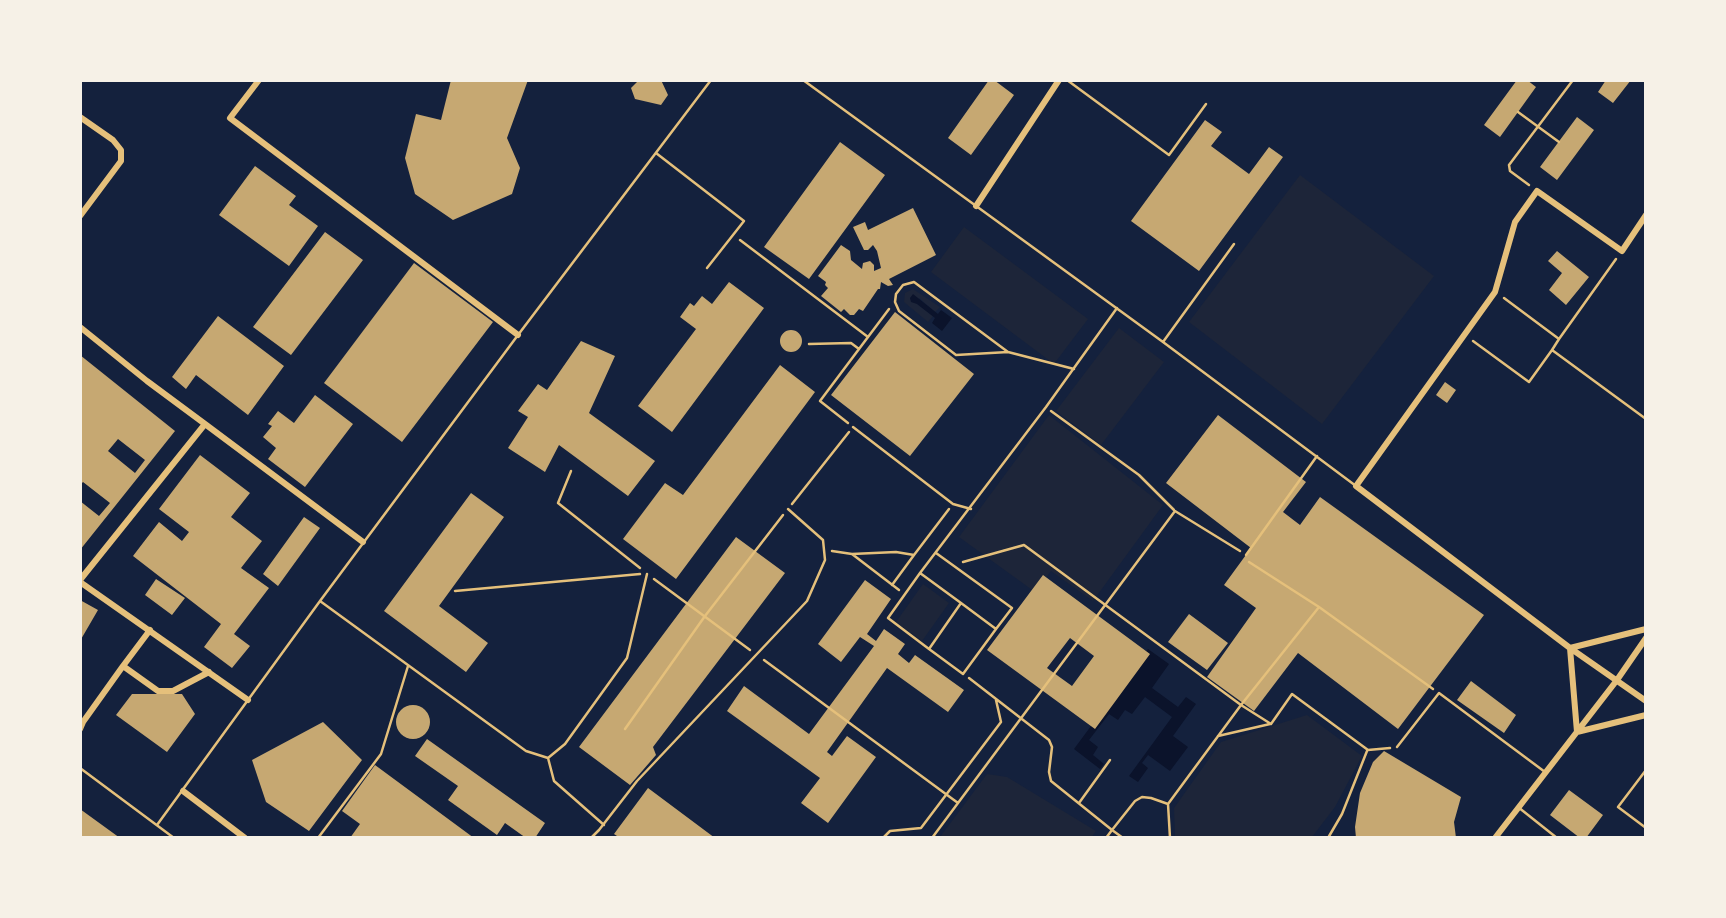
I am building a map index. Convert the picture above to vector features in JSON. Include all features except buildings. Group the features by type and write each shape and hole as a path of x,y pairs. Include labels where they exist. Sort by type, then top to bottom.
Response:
{"street":[{"path":"260,80 230,118 518,335"},
{"path":"976,206 1059,80"},
{"path":"80,117 113,140 121,150 121,161 80,216"},
{"path":"1646,215 1622,251 1537,191 1515,222 1495,292 1356,485 1570,648 1646,701"},
{"path":"80,327 147,382 363,542"},
{"path":"205,424 80,581 248,700"},
{"path":"1570,648 1646,629"},
{"path":"80,729 150,630"},
{"path":"1495,838 1617,680 1646,638"},
{"path":"1570,648 1577,732"},
{"path":"122,666 158,691 173,691 209,672"},
{"path":"1577,732 1646,715"},
{"path":"183,791 245,838"}],"lane":[{"path":"157,825 363,542 711,80"},
{"path":"803,80 1356,485"},
{"path":"1067,80 1169,155 1206,104"},
{"path":"656,153 744,221 707,268"},
{"path":"1163,342 1234,244"},
{"path":"1008,352 914,282 903,285 896,294 895,302 899,311 956,355 1008,352 1074,369"},
{"path":"936,553 1012,608 963,674 888,618 920,573 971,509 1117,308"},
{"path":"853,427 953,504 971,509"},
{"path":"1246,555 1317,456"},
{"path":"592,836 604,825 638,781 807,601 825,560 824,540 788,509"},
{"path":"920,573 996,629"},
{"path":"548,758 565,744 627,659 647,574"},
{"path":"320,601 526,751 548,758"},
{"path":"929,649 961,603"},
{"path":"318,838 381,754 408,665"},
{"path":"1397,747 1439,693 1545,772"},
{"path":"548,758 554,781 604,825"},
{"path":"80,768 174,838"},
{"path":"1646,770 1618,807 1646,828"},
{"path":"1518,807 1557,838"},
{"path":"592,836 599,838"}],"path":[{"path":"1537,191 1510,171 1509,165 1573,80"},
{"path":"1518,112 1559,142"},
{"path":"733,235 868,337"},
{"path":"1465,334 1529,382 1622,251"},
{"path":"1495,292 1559,340"},
{"path":"625,729 705,616 853,427 820,401 895,302"},
{"path":"809,344 851,343 859,349"},
{"path":"1552,350 1646,419"},
{"path":"1046,407 1139,475 1175,511 1246,555 1243,558 1319,607 1439,693"},
{"path":"571,471 558,502 647,574 958,803"},
{"path":"892,585 953,504"},
{"path":"932,838 1175,511"},
{"path":"953,565 1024,545 1241,705 1271,724"},
{"path":"824,550 852,554 896,552 914,555"},
{"path":"852,554 905,594"},
{"path":"455,591 647,574"},
{"path":"1170,838 1168,804 1241,705 1319,607"},
{"path":"963,674 1049,740 1052,747 1049,772 1051,781 1123,838"},
{"path":"1218,736 1271,724 1292,694 1368,750 1397,747"},
{"path":"883,838 890,831 921,828 1001,722 996,698"},
{"path":"1328,838 1342,814 1368,750"},
{"path":"1079,803 1110,760"},
{"path":"1106,838 1135,801 1142,797 1168,804"}],"shaded area":[{"path":"1300,175 1434,276 1322,424 1189,322"},
{"path":"964,227 1088,319 1054,364 931,272"},
{"path":"913,289 940,307 935,312 919,298 917,304 933,316 928,322 904,302 905,293"},
{"path":"913,294 938,314 941,310 952,318 942,331 932,323 935,318 911,302"},
{"path":"1119,328 1164,362 1101,445 1056,411"},
{"path":"1049,415 1163,505 1093,601 1051,571 1035,592 959,537"},
{"path":"923,584 949,603 922,641 896,622"},
{"path":"1148,649 1169,664 1152,688 1178,707 1186,697 1196,704 1173,736 1188,747 1170,771 1148,755 1142,763 1148,768 1138,782 1129,776 1172,717 1145,697 1132,714 1125,710 1118,720 1109,714 1089,740 1098,747 1093,755 1104,764 1100,769 1074,749"},
{"path":"1307,715 1362,756 1335,807 1312,837 1175,837 1174,808 1221,742"},
{"path":"987,774 1007,777 1096,831 1091,838 940,837"}]}
